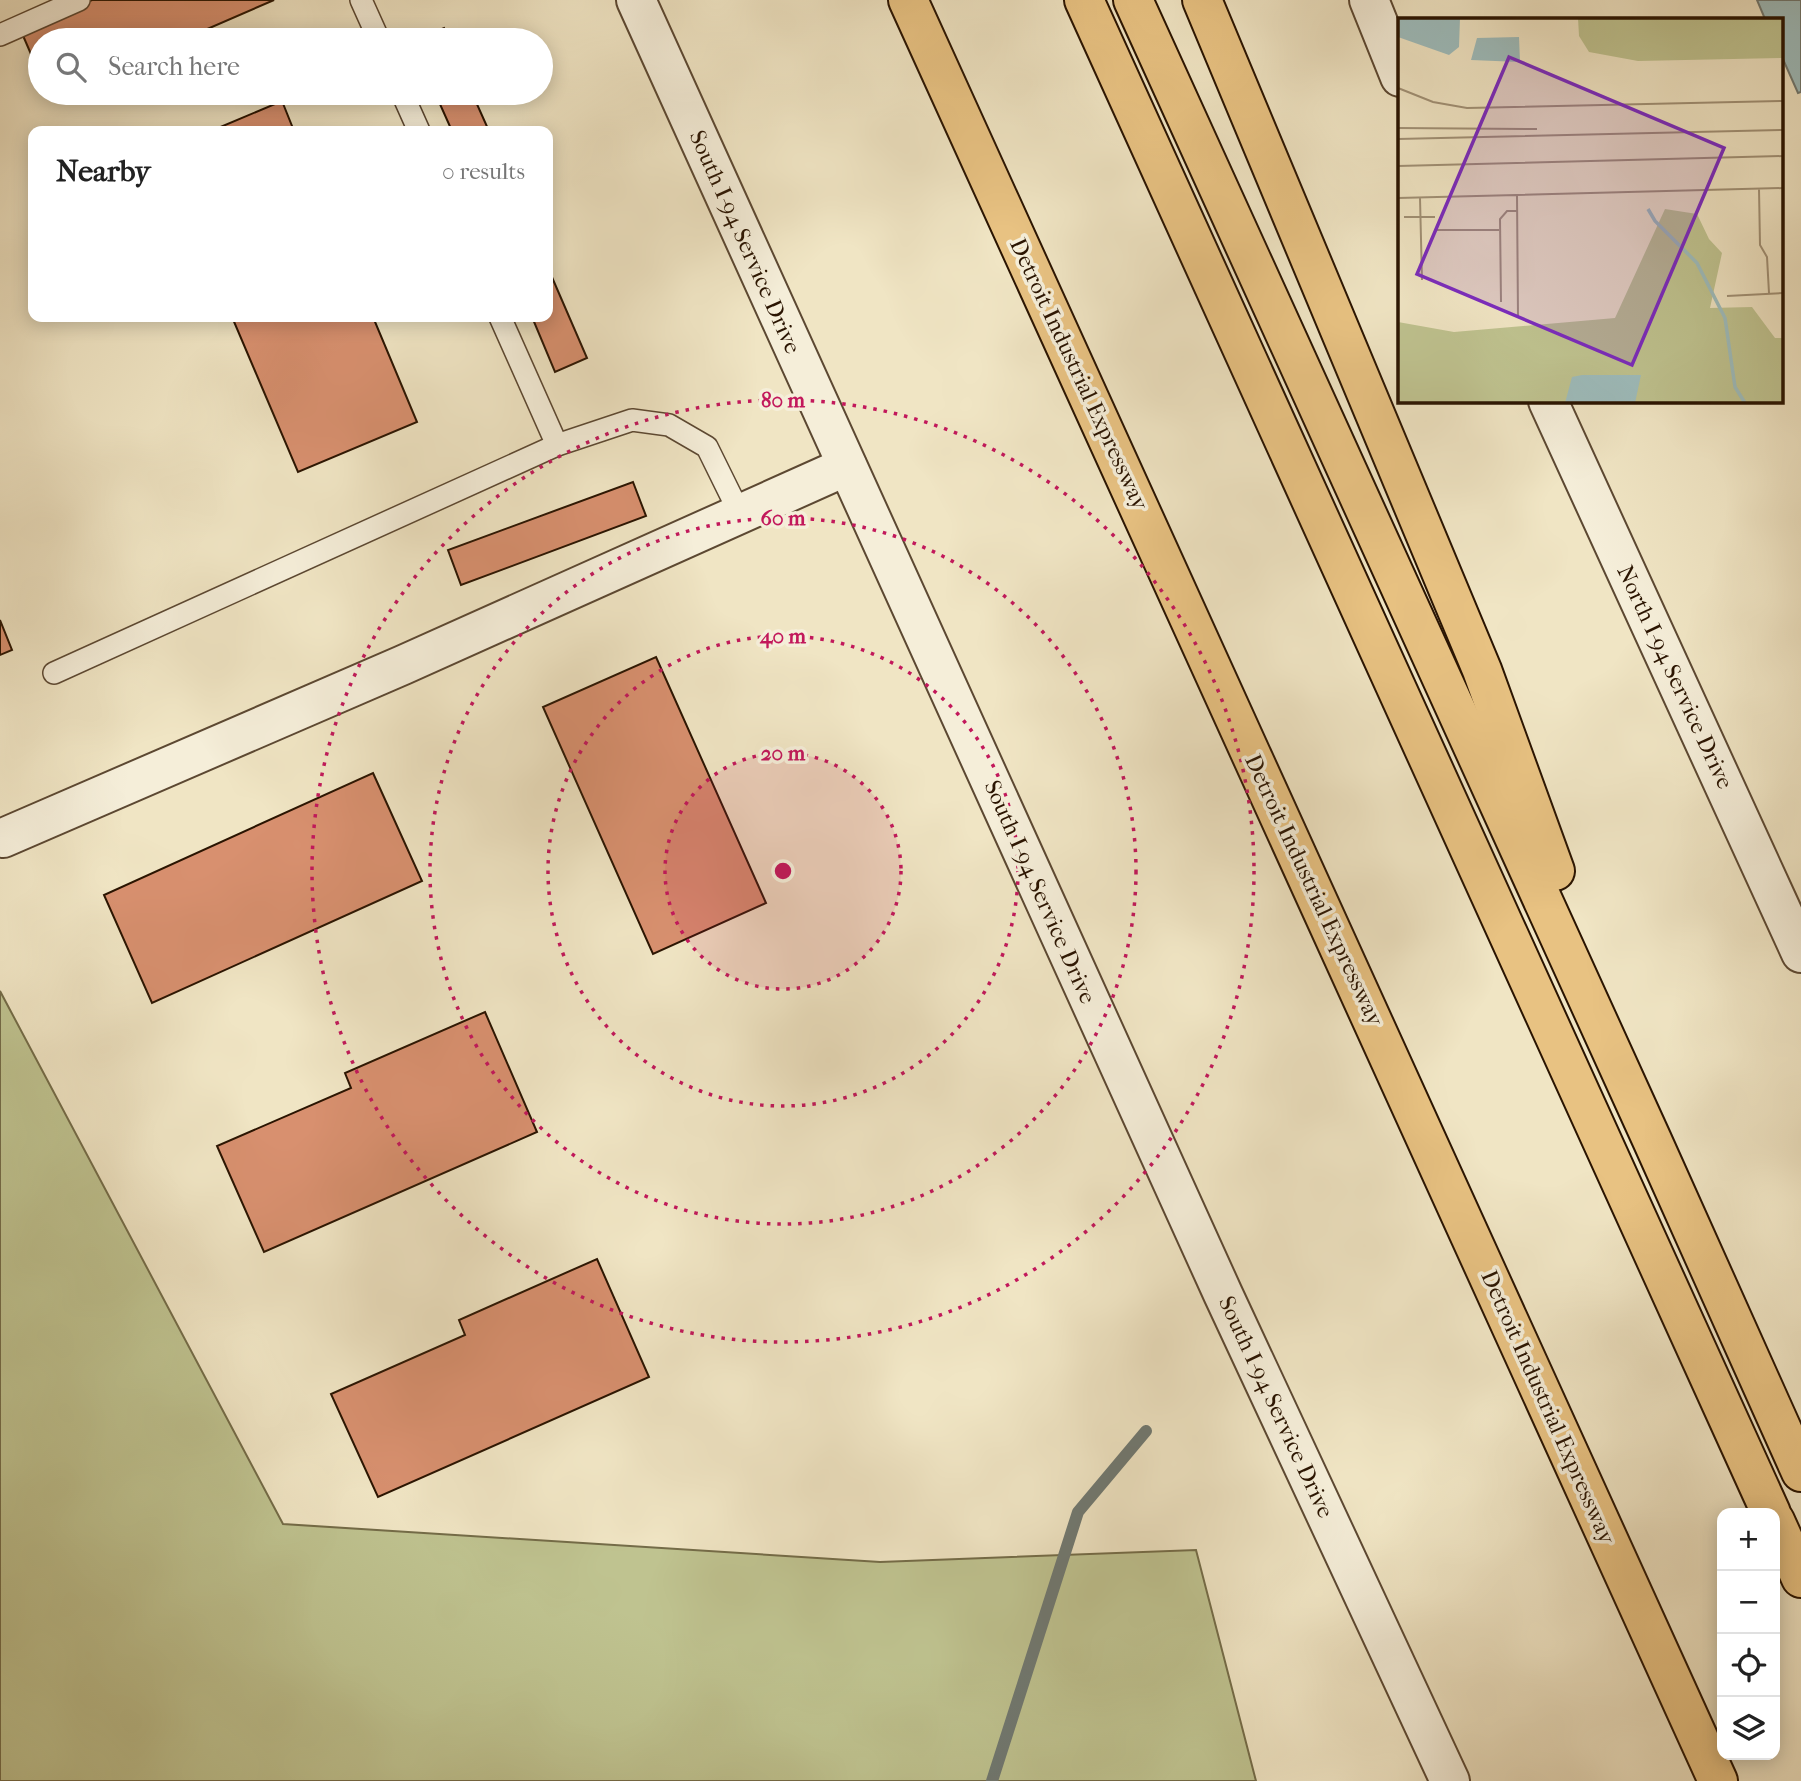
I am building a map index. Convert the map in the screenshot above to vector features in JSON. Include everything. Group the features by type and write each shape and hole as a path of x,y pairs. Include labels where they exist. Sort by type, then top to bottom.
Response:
{"highway":[{"name":"Detroit Industrial Expressway","path":"908,0 1718,1781"},
{"path":"1084,0 1769,1508"},
{"path":"1133,0 1801,1472"},
{"path":"1202,0 1482,670 1652,1139"},
{"path":"1780,1532 1801,1578"}],"street":[{"name":"South I-94 Service Drive","path":"636,0 1223,1294 1450,1781"},
{"path":"1369,0 1398,73"},
{"name":"North I-94 Service Drive","path":"1548,402 1801,953"},
{"path":"3,838 403,665 847,466"}],"lane":[{"path":"0,35 79,0"},
{"path":"361,0 374,28"},
{"path":"407,105 417,126"},
{"path":"502,322 557,445"},
{"path":"54,673 557,445 632,420 669,425 707,447 740,514"}],"green space":[{"path":"0,991 283,1524 880,1562 1196,1550 1256,1781 0,1781"}],"water":[{"path":"1757,0 1801,0 1801,92 1798,93 1784,62 1784,18 1765,18"}],"building":[{"path":"92,0 274,0 210,28 28,28 28,47 21,31"},
{"path":"273,105 284,105 292,126 223,126"},
{"path":"440,105 477,105 487,126 450,126"},
{"path":"553,280 587,358 555,372 534,322 553,322"},
{"path":"234,322 375,322 417,422 298,472"},
{"path":"633,482 646,516 461,585 448,550"},
{"path":"0,620 12,650 0,655"},
{"path":"656,657 766,903 653,954 543,707"},
{"path":"373,773 422,881 152,1003 104,895"},
{"path":"485,1012 537,1132 264,1252 217,1146 351,1088 345,1073"},
{"path":"597,1259 649,1377 378,1497 331,1394 465,1335 459,1320"}],"waterway":[{"path":"992,1781 1078,1512 1146,1431"}]}
